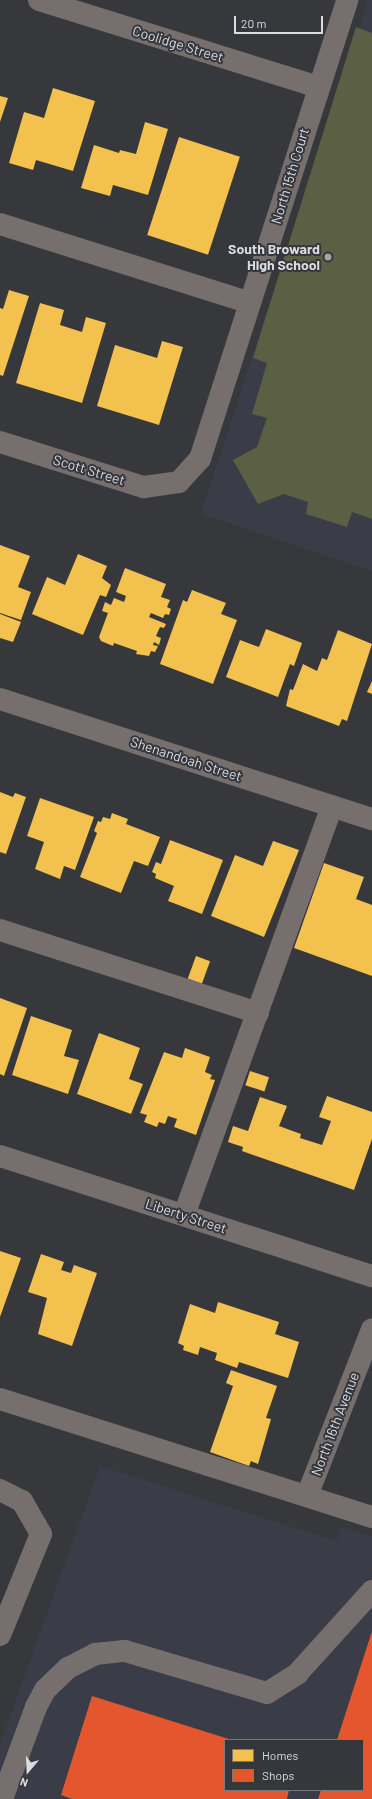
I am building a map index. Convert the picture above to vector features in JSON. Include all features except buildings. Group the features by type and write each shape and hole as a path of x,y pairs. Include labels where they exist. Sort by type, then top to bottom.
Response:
{"street":[{"name":"Coolidge Street","path":"39,0 318,87"},
{"name":"North 15th Court","path":"179,482 200,459 347,0"},
{"path":"0,224 250,303"},
{"name":"Scott Street","path":"0,442 144,487 179,482"},
{"name":"Shenandoah Street","path":"0,699 372,819"},
{"path":"184,1215 332,806"},
{"path":"0,930 258,1013"},
{"name":"Liberty Street","path":"0,1156 372,1276"},
{"name":"North 16th Avenue","path":"307,1496 372,1329"},
{"path":"0,1399 372,1516"},
{"path":"0,1490 22,1501 41,1534 0,1635"},
{"path":"2,1799 36,1707 45,1690 68,1668 95,1654 125,1651 267,1693 297,1674 372,1591"}],"shaded area":[{"name":"South Broward High School","path":"368,0 372,0 372,571 201,514"},
{"path":"100,1466 336,1541 341,1526 372,1536 372,1799 0,1799 0,1744"}],"green space":[{"name":"South Broward High School","path":"356,27 372,33 372,519 352,512 347,527 306,514 308,502 284,494 258,504 233,460 257,447 267,418 252,414 267,363 253,358"}],"place":[{"name":"South Broward High School","path":"328,257"}]}
